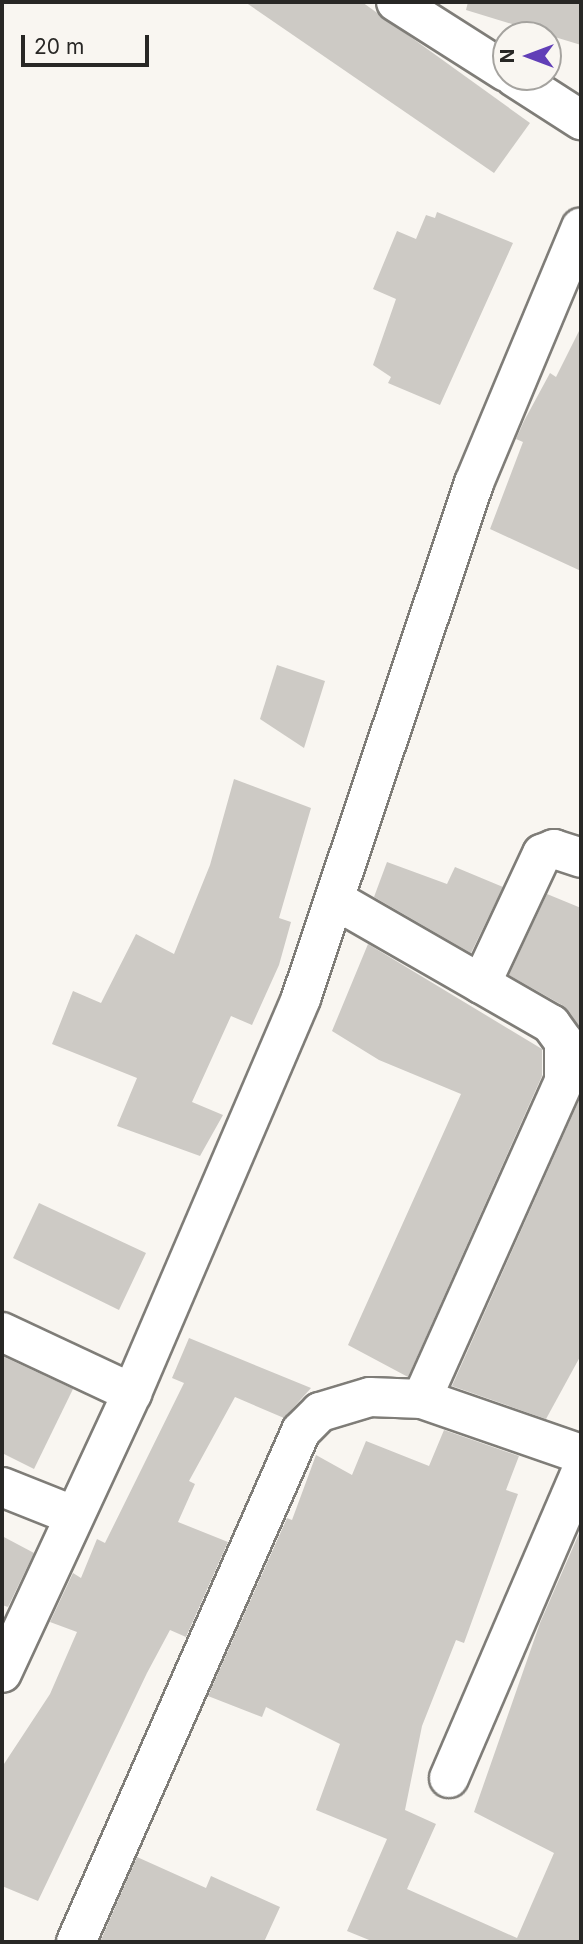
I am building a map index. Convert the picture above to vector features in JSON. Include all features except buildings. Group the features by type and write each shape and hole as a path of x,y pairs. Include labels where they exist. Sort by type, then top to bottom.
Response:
{"street":[{"path":"396,2 492,63"},
{"path":"536,91 581,120"},
{"path":"2,1673 70,1514 132,1393 337,901 474,483 581,227"},
{"path":"481,984 542,854 554,849 581,858"},
{"path":"337,901 481,984 559,1034 572,1085 422,1399"},
{"path":"2,1332 132,1393"},
{"path":"76,1942 302,1431 340,1401 422,1399 581,1454"},
{"path":"449,1778 581,1471"},
{"path":"2,1487 70,1514"}]}
